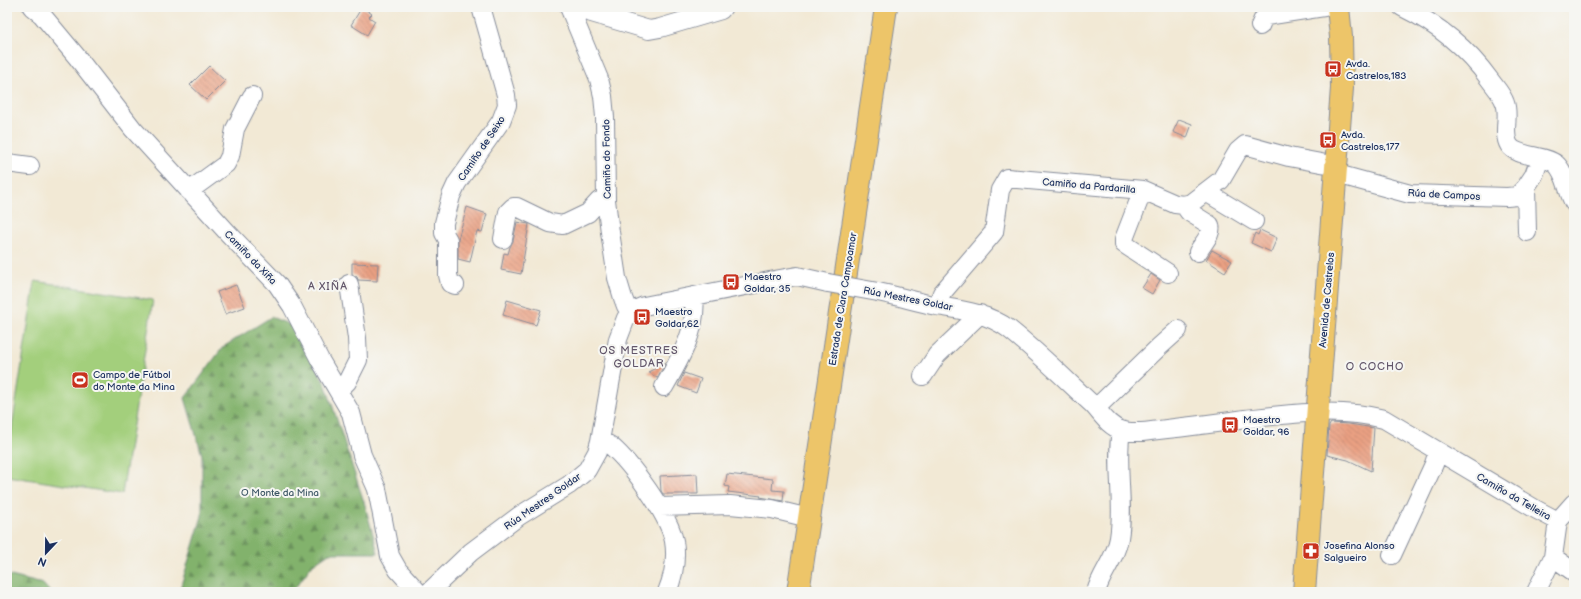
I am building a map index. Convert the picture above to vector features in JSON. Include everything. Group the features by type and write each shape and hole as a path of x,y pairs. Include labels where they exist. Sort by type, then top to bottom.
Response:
{"main road":[{"name":"Estrada de Clara Campoamor","path":"798,592 886,7"},
{"name":"Estrada de Clara Campoamor","path":"812,592 898,7"},
{"name":"Avenida de Castrelos","path":"1304,592 1342,88 1341,37 1338,7"}],"street":[{"name":"Camiño da Xiña","path":"32,7 42,15 77,57 133,129 189,191 278,284 292,306 320,360 339,390 351,413 362,455 376,489 390,556 398,570 418,592"},
{"name":"Camiño de Seixo","path":"456,285 450,283 448,275 448,240 444,233 444,223 451,196 457,183 501,121 507,105 504,89 481,7"},
{"path":"570,9 585,11 649,30 721,10 723,7"},
{"path":"1260,26 1266,16 1324,7"},
{"path":"1402,7 1418,15 1452,38 1480,66 1498,90 1505,103 1507,114 1507,138 1510,146 1517,151 1551,161 1561,170 1574,203"},
{"name":"Camiño do Fondo","path":"570,9 599,79 603,96 605,117 606,200 617,278 626,306 631,313"},
{"path":"189,191 226,164 230,156 235,129 252,96"},
{"path":"1198,252 1211,228 1210,225 1189,212 1184,205 1191,203 1221,180 1238,151 1245,145 1337,170"},
{"name":"Rúa de Campos","path":"1337,170 1410,194 1507,197 1517,196 1526,187 1534,175 1540,158"},
{"path":"7,163 30,166"},
{"name":"Camiño da Pardarilla","path":"937,306 942,293 994,232 1000,190 1007,178 1143,190 1175,204 1184,205"},
{"path":"1526,187 1528,232"},
{"path":"1143,190 1124,239 1124,244 1168,272"},
{"path":"1206,192 1254,221"},
{"path":"503,239 508,212 513,207 517,207 550,223 563,225 588,213 599,201 606,200"},
{"name":"Rúa Mestres Goldar","path":"429,592 471,552 520,516 568,485 580,476 592,462 600,441 618,339 626,318 631,313 644,306 797,276 878,292 937,306 958,308 980,314 1007,328 1048,363 1096,408 1108,423 1121,430 1142,432 1291,414 1317,413"},
{"path":"339,390 347,382 358,360 357,338 350,284"},
{"path":"664,387 685,350 695,312 694,296"},
{"path":"922,376 937,355 980,314"},
{"path":"1096,408 1178,330"},
{"name":"Camiño da Telleira","path":"1317,413 1333,413 1384,419 1558,521 1554,557 1536,592"},
{"path":"1096,592 1116,551 1119,539 1121,507 1118,445 1121,430"},
{"path":"600,441 610,445 629,465 660,507 674,540 675,566 667,592"},
{"path":"1392,554 1434,464 1438,451"},
{"path":"1558,521 1574,503"},
{"path":"660,507 730,505 772,509 809,518"},
{"path":"1554,557 1574,572"}],"green space":[{"name":"Campo de Fútbol do Monte da Mina","path":"35,281 153,300 122,494 7,476 7,459"},
{"name":"O Monte da Mina","path":"271,317 296,327 326,386 365,505 378,553 329,553 313,564 292,592 179,592 202,516 202,455 185,398 223,347"},
{"path":"7,575 43,584 50,592 7,592"}],"building":[{"path":"362,7 372,14 369,17 375,21 367,35 351,25"},
{"path":"209,66 225,81 206,100 190,85"},
{"path":"1179,119 1192,124 1187,138 1173,132"},
{"path":"467,207 487,214 482,232 477,231 470,262 458,259 458,239"},
{"path":"517,222 529,224 521,274 501,270 504,253 508,254 513,241"},
{"path":"1260,230 1277,238 1271,252 1251,243 1255,233 1258,235"},
{"path":"1212,250 1232,261 1225,272 1206,260"},
{"path":"352,263 378,264 377,281 358,280 357,277 352,274"},
{"path":"1151,274 1160,280 1152,294 1142,288"},
{"path":"236,285 245,307 225,314 217,292"},
{"path":"507,300 541,310 536,325 503,315"},
{"path":"657,359 665,364 657,378 648,372 656,368"},
{"path":"684,373 701,379 696,393 678,386"},
{"path":"1331,423 1374,428 1371,471 1348,460 1327,455 1329,426"},
{"path":"697,474 698,494 663,494 661,491 660,476"},
{"path":"727,474 773,479 772,490 784,491 783,501 760,497 761,496 728,492 729,487 725,486"}],"place":[{"name":"Avda. Castrelos,183","path":"1333,69"},
{"name":"Avda. Castrelos,177","path":"1328,140"},
{"name":"Maestro Goldar, 35","path":"731,282"},
{"name":"Maestro Goldar,62","path":"642,317"},
{"name":"Campo de Fútbol do Monte da Mina","path":"80,380"},
{"name":"Maestro Goldar, 96","path":"1230,425"},
{"name":"Josefina Alonso Salgueiro","path":"1311,551"}],"district":[{"name":"A XIÑA","path":"328,286"},
{"name":"OS MESTRES GOLDAR","path":"639,356"},
{"name":"O COCHO","path":"1375,366"}]}
